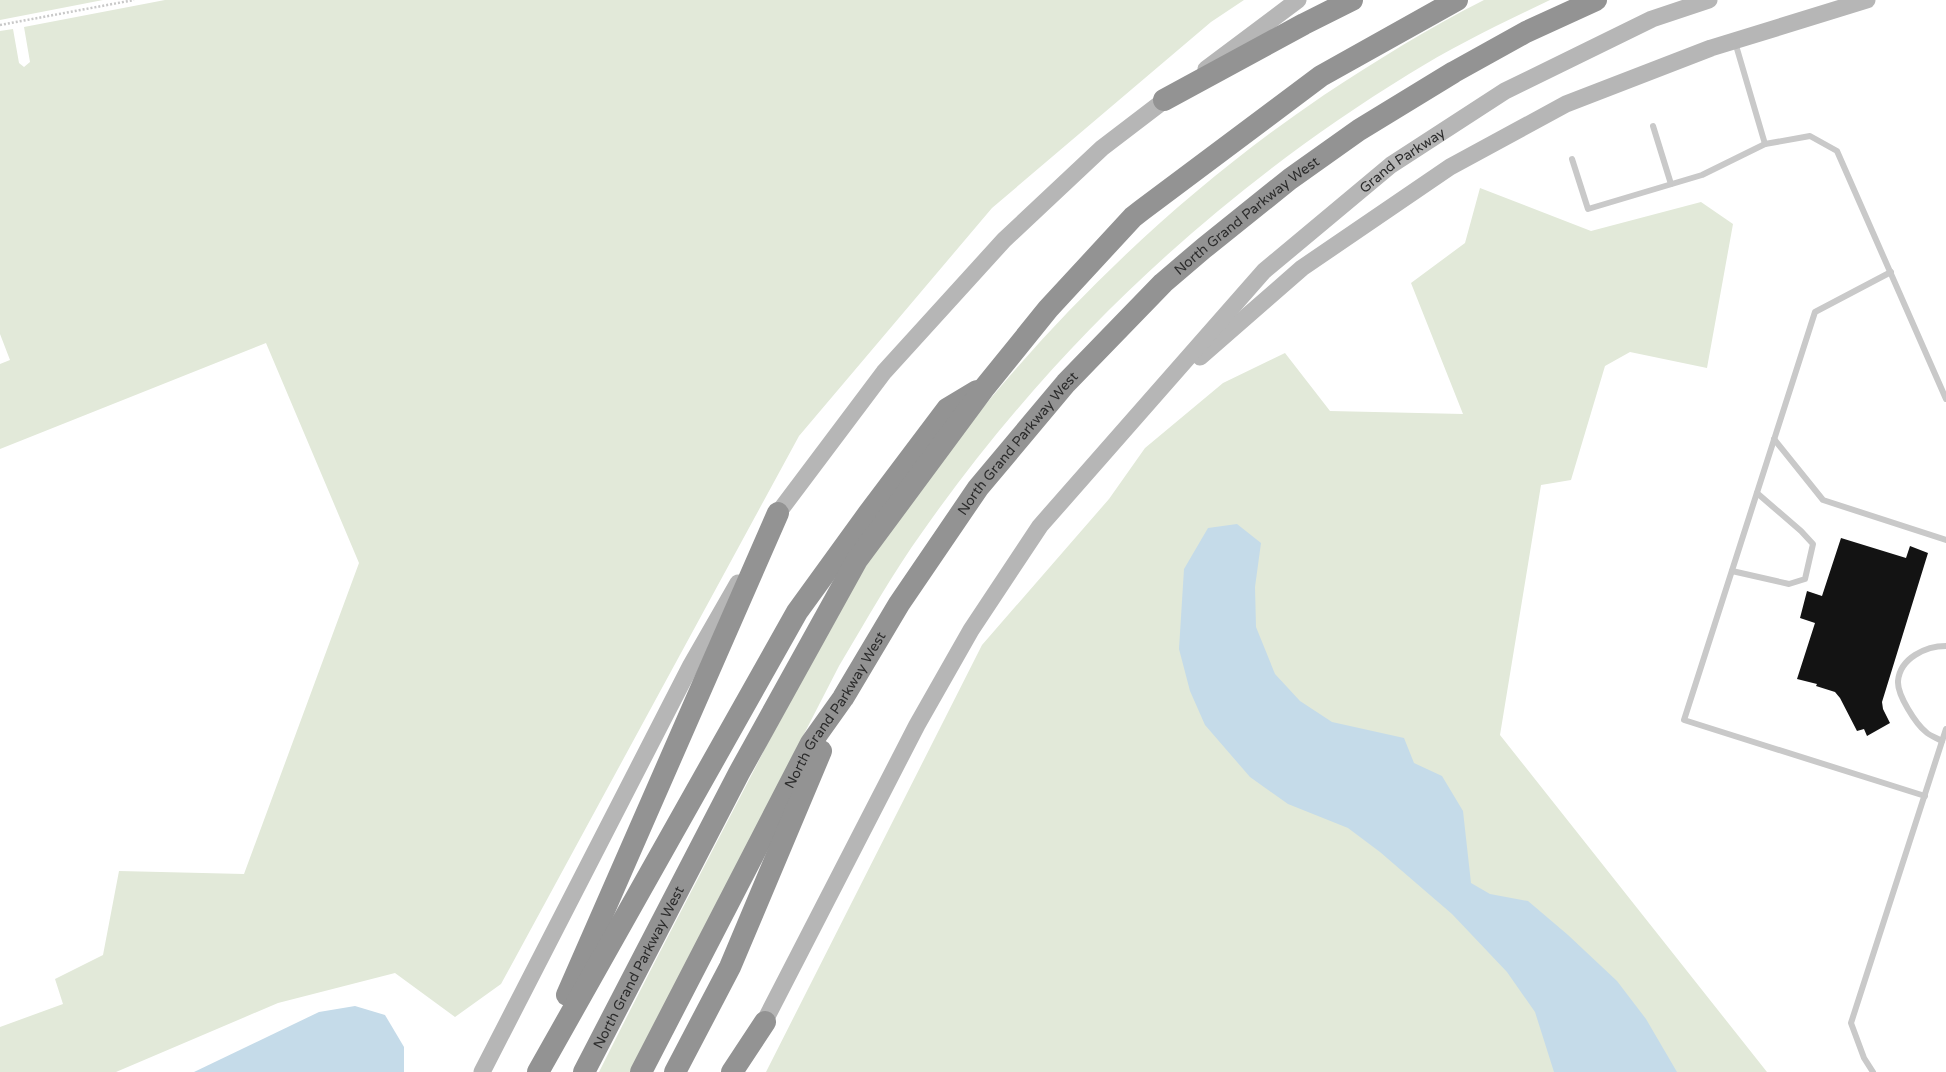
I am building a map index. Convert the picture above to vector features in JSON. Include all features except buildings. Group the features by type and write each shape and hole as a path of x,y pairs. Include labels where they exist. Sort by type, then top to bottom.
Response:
{"highway":[{"path":"1164,100 1304,24 1352,0"},
{"name":"North Grand Parkway West","path":"584,1072 739,773 857,560 985,387 1048,309 1133,217 1321,76 1457,0"},
{"name":"North Grand Parkway West","path":"641,1072 810,743 844,698 899,604 978,488 1066,383 1163,284 1204,248 1290,179 1359,130 1454,72 1520,36 1596,0"},
{"path":"539,1070 797,612 947,409 985,387"},
{"path":"539,1070 563,1003 778,513"},
{"path":"675,1072 730,967 844,698"},
{"path":"732,1072 765,1022"}],"main road":[{"path":"482,1072 691,665 778,513 884,372 1004,240 1102,148 1298,0"},
{"name":"Grand Parkway","path":"1151,399 1264,271 1391,165 1505,91 1652,19 1709,0"},
{"path":"740,1072 917,724 971,630 1040,526 1151,399 1302,268 1450,167 1566,104 1734,40 1867,0"}],"lane":[{"path":"1734,40 1765,144"},
{"path":"1653,126 1671,184"},
{"path":"1572,159 1588,209 1702,175 1765,144 1810,136 1837,151 1946,399"},
{"path":"1891,272 1815,312 1684,720 1925,796"},
{"path":"1774,439 1823,500 1946,540"},
{"path":"1732,571 1789,584 1805,579 1813,544 1802,531 1757,493"},
{"path":"1942,741 1927,734 1917,725 1903,699 1898,682 1903,667 1916,653 1932,647 1946,646"},
{"path":"1873,1072 1864,1058 1851,1024 1946,729"}],"path":[{"path":"0,25 134,0"}],"green space":[{"path":"0,0 103,0 0,20"},
{"path":"165,0 1244,0 1211,22 992,208 799,436 501,984 455,1017 395,973 278,1003 116,1072 0,1072 0,1027 63,1004 55,979 103,955 119,871 244,874 359,563 266,343 0,449 0,364 10,360 0,334 0,31 13,29 19,63 24,67 30,62 24,27"},
{"path":"1484,0 1550,0 1461,44 1409,74 1338,120 1270,169 1205,222 1142,278 1083,337 1026,399 973,463 912,547 839,666 630,1072 599,1072 795,690 840,608 873,555 969,424 1021,363 1076,303 1134,247 1195,193 1258,142 1324,95 1402,45"},
{"path":"1480,188 1591,231 1701,202 1733,224 1707,368 1630,352 1605,366 1571,480 1541,485 1500,735 1767,1072 766,1072 982,645 1109,499 1145,448 1223,383 1285,353 1330,411 1463,414 1411,283 1465,243"}],"water":[{"path":"1237,524 1261,543 1255,587 1256,627 1275,674 1300,701 1332,722 1404,738 1414,763 1442,776 1463,811 1471,883 1490,894 1528,901 1568,935 1617,981 1646,1019 1677,1072 1554,1072 1535,1012 1507,972 1452,914 1380,852 1348,828 1288,804 1250,777 1205,725 1190,691 1179,649 1184,569 1208,528"},
{"path":"355,1006 385,1015 404,1047 404,1072 194,1072 319,1012"}]}
